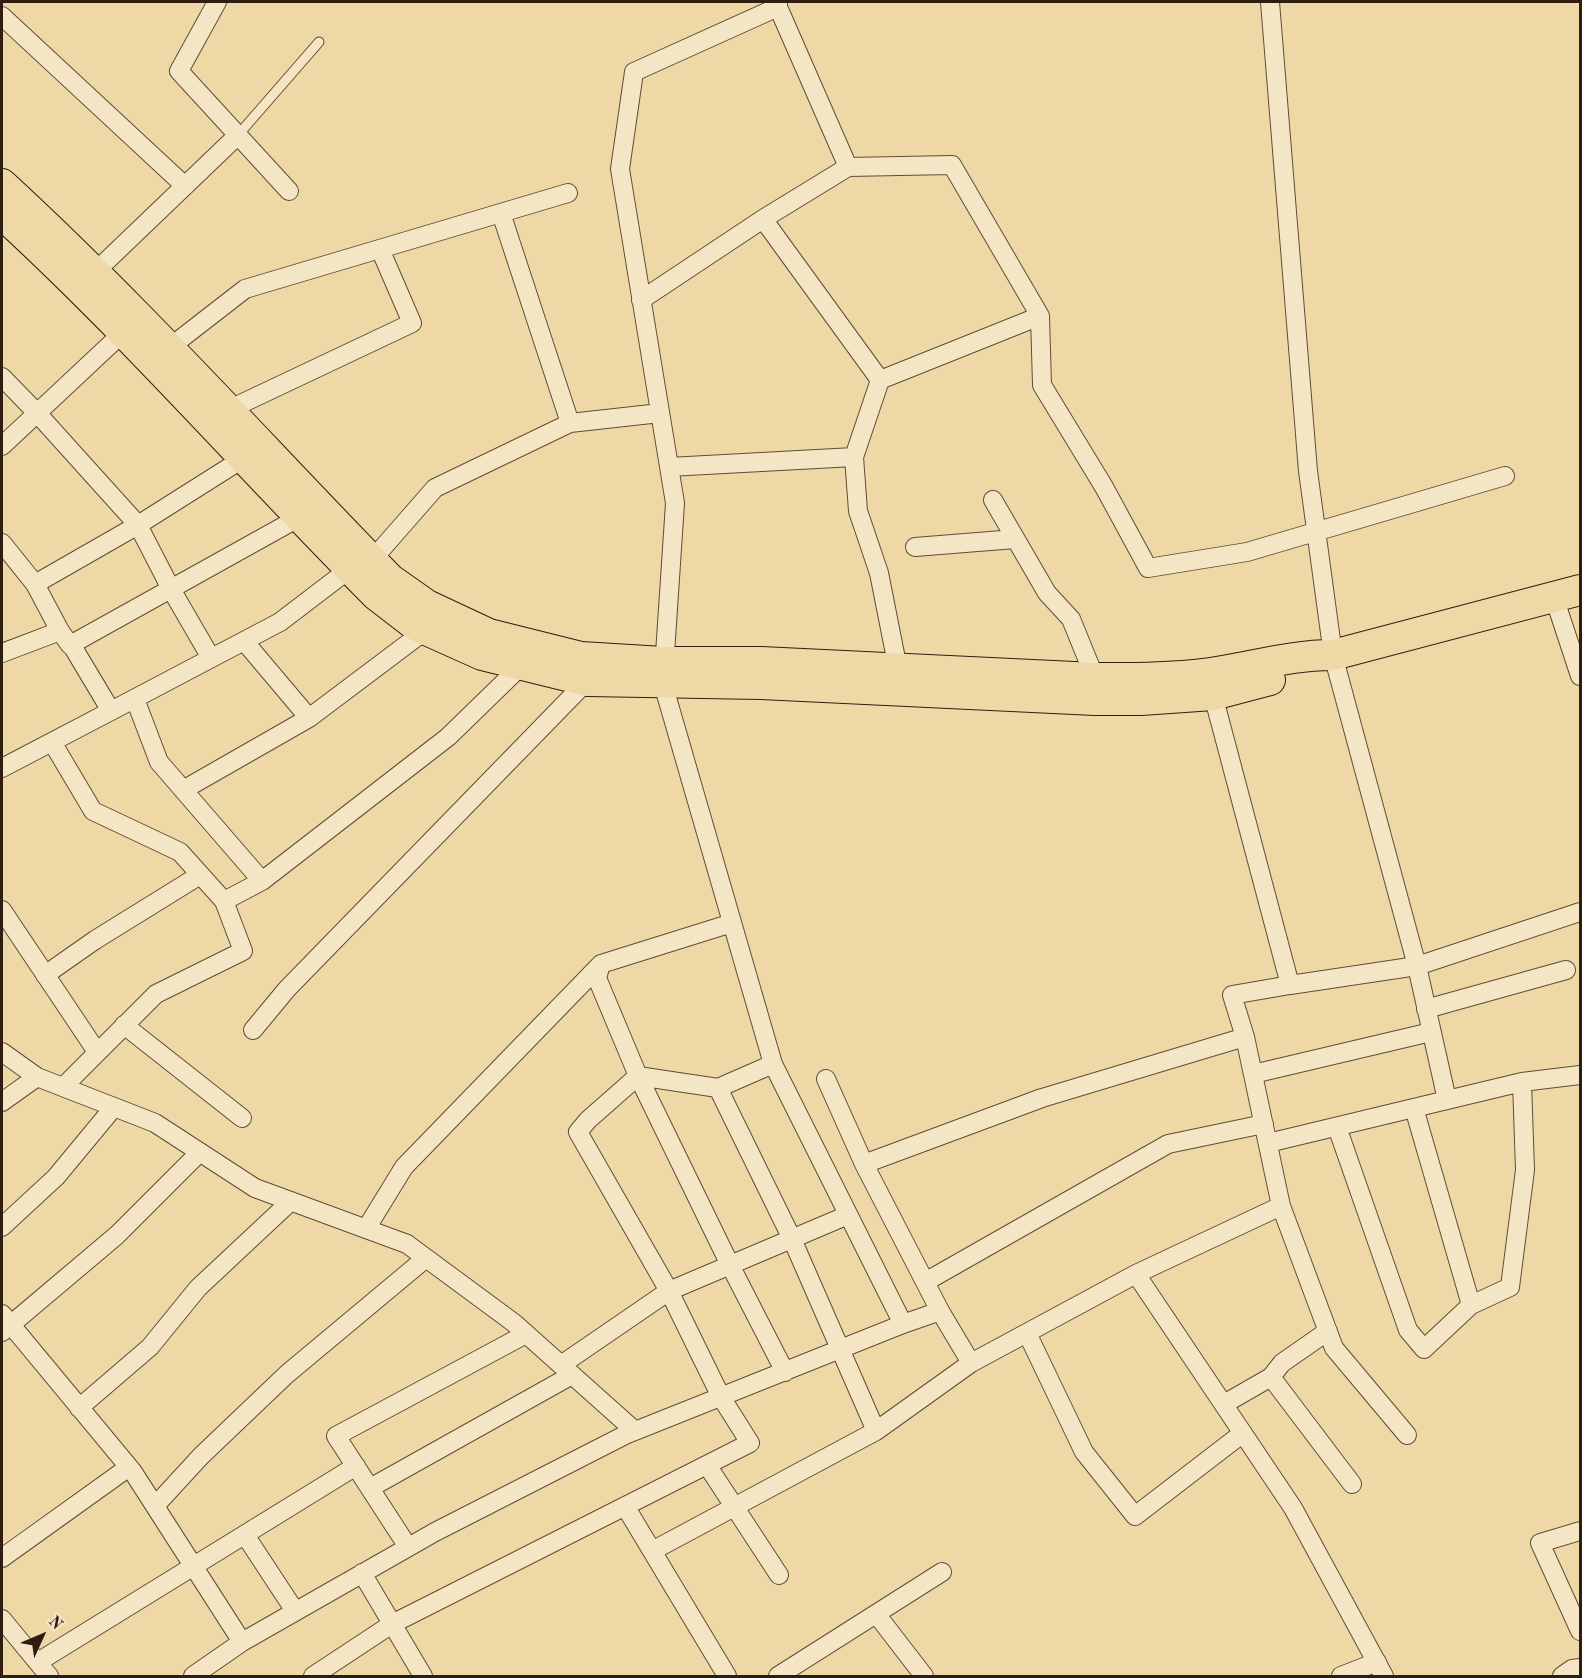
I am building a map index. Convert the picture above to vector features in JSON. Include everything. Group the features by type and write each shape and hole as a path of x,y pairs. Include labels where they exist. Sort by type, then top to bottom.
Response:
{"main road":[{"path":"2,184 95,272 132,325 244,459 300,517 427,605 489,634 581,657 663,673"},
{"path":"2,214 49,258 132,325 169,348 228,410 363,561 376,596 415,625 482,655 587,681 663,673 897,669 1095,678 1140,678 1210,673 1305,655 1333,655 1567,593"},
{"path":"761,673 1095,700 1141,700 1213,695 1310,670 1333,655"}],"street":[{"path":"217,2 179,70 289,191"},
{"path":"1270,2 1306,459 1333,655 1417,966 1447,1100"},
{"path":"848,167 778,4 634,72 620,169 675,503 663,673 773,1064 903,1324"},
{"path":"2,16 184,186"},
{"path":"95,272 238,135"},
{"path":"641,300 763,219 848,167 952,165 1040,316 1042,385 1104,487 1148,568 1247,552 1505,476"},
{"path":"169,348 245,290 568,193"},
{"path":"501,213 570,423"},
{"path":"763,219 880,380"},
{"path":"228,410 412,323 380,249"},
{"path":"897,669 879,573 858,512 854,457 880,380 1040,316"},
{"path":"2,446 132,325"},
{"path":"2,377 138,525 171,589 211,658"},
{"path":"2,768 280,622 363,561 435,488 570,423 660,413"},
{"path":"669,467 854,457"},
{"path":"35,584 138,525 244,459"},
{"path":"993,500 1047,593 1071,619 1095,678"},
{"path":"2,653 66,638 171,589 300,517"},
{"path":"915,547 1015,539"},
{"path":"2,543 35,584 111,711"},
{"path":"1567,593 1581,676"},
{"path":"183,790 309,718 426,630"},
{"path":"244,640 309,718"},
{"path":"224,901 262,881 448,737 522,665"},
{"path":"253,1030 287,989 587,681"},
{"path":"1213,695 1290,985"},
{"path":"135,699 159,762 262,881"},
{"path":"52,742 93,811 180,852 224,901 243,951 156,994 63,1087"},
{"path":"45,975 95,940 201,875"},
{"path":"2,910 97,1053"},
{"path":"1407,1435 1334,1348 1281,1206 1245,1036 1232,995 1417,966 1581,912"},
{"path":"366,1229 404,1167 601,964 732,923"},
{"path":"601,964 597,978 638,1076 785,1372"},
{"path":"1426,1009 1566,970"},
{"path":"124,1025 242,1118"},
{"path":"1253,1074 1431,1032"},
{"path":"864,1164 1042,1098 1245,1036"},
{"path":"2,1052 37,1077 155,1123 255,1188 406,1244 526,1334 635,1431"},
{"path":"313,1677 392,1624 750,1443 721,1397 669,1291 578,1132 588,1120 638,1076 718,1088 773,1064"},
{"path":"1268,1143 1522,1082 1581,1075"},
{"path":"2,1102 37,1077"},
{"path":"826,1079 864,1164 940,1311 971,1363"},
{"path":"1337,1127 1408,1330 1424,1349 1471,1305 1510,1287 1526,1170 1522,1082"},
{"path":"718,1088 792,1239 876,1431"},
{"path":"2,1227 56,1177 114,1107"},
{"path":"1414,1108 1471,1305"},
{"path":"925,1282 1168,1144 1264,1124"},
{"path":"200,1152 117,1235 4,1324 129,1467 242,1642"},
{"path":"79,1408 150,1347 198,1288 291,1201"},
{"path":"652,1551 876,1431 971,1363 1136,1274 1281,1206"},
{"path":"370,1488 567,1370 669,1291 848,1215"},
{"path":"155,1506 201,1456 287,1374 426,1258"},
{"path":"1136,1274 1293,1508 1380,1669 1341,1677"},
{"path":"193,1677 242,1642 408,1547 635,1431 940,1311"},
{"path":"1224,1404 1271,1377 1282,1363 1328,1331"},
{"path":"1027,1333 1084,1452 1135,1516 1243,1433"},
{"path":"408,1547 336,1436 526,1334"},
{"path":"1271,1377 1352,1484"},
{"path":"707,1465 779,1575"},
{"path":"2,1619 43,1670 194,1567 356,1466"},
{"path":"2,1558 129,1467"},
{"path":"625,1506 727,1677"},
{"path":"1581,1531 1540,1543 1581,1631"},
{"path":"245,1535 295,1611"},
{"path":"778,1677 942,1572"},
{"path":"362,1573 423,1677"},
{"path":"877,1615 924,1677"},
{"path":"1562,1677 1572,1669 1581,1668"}],"lane":[{"path":"238,135 319,42"}]}
